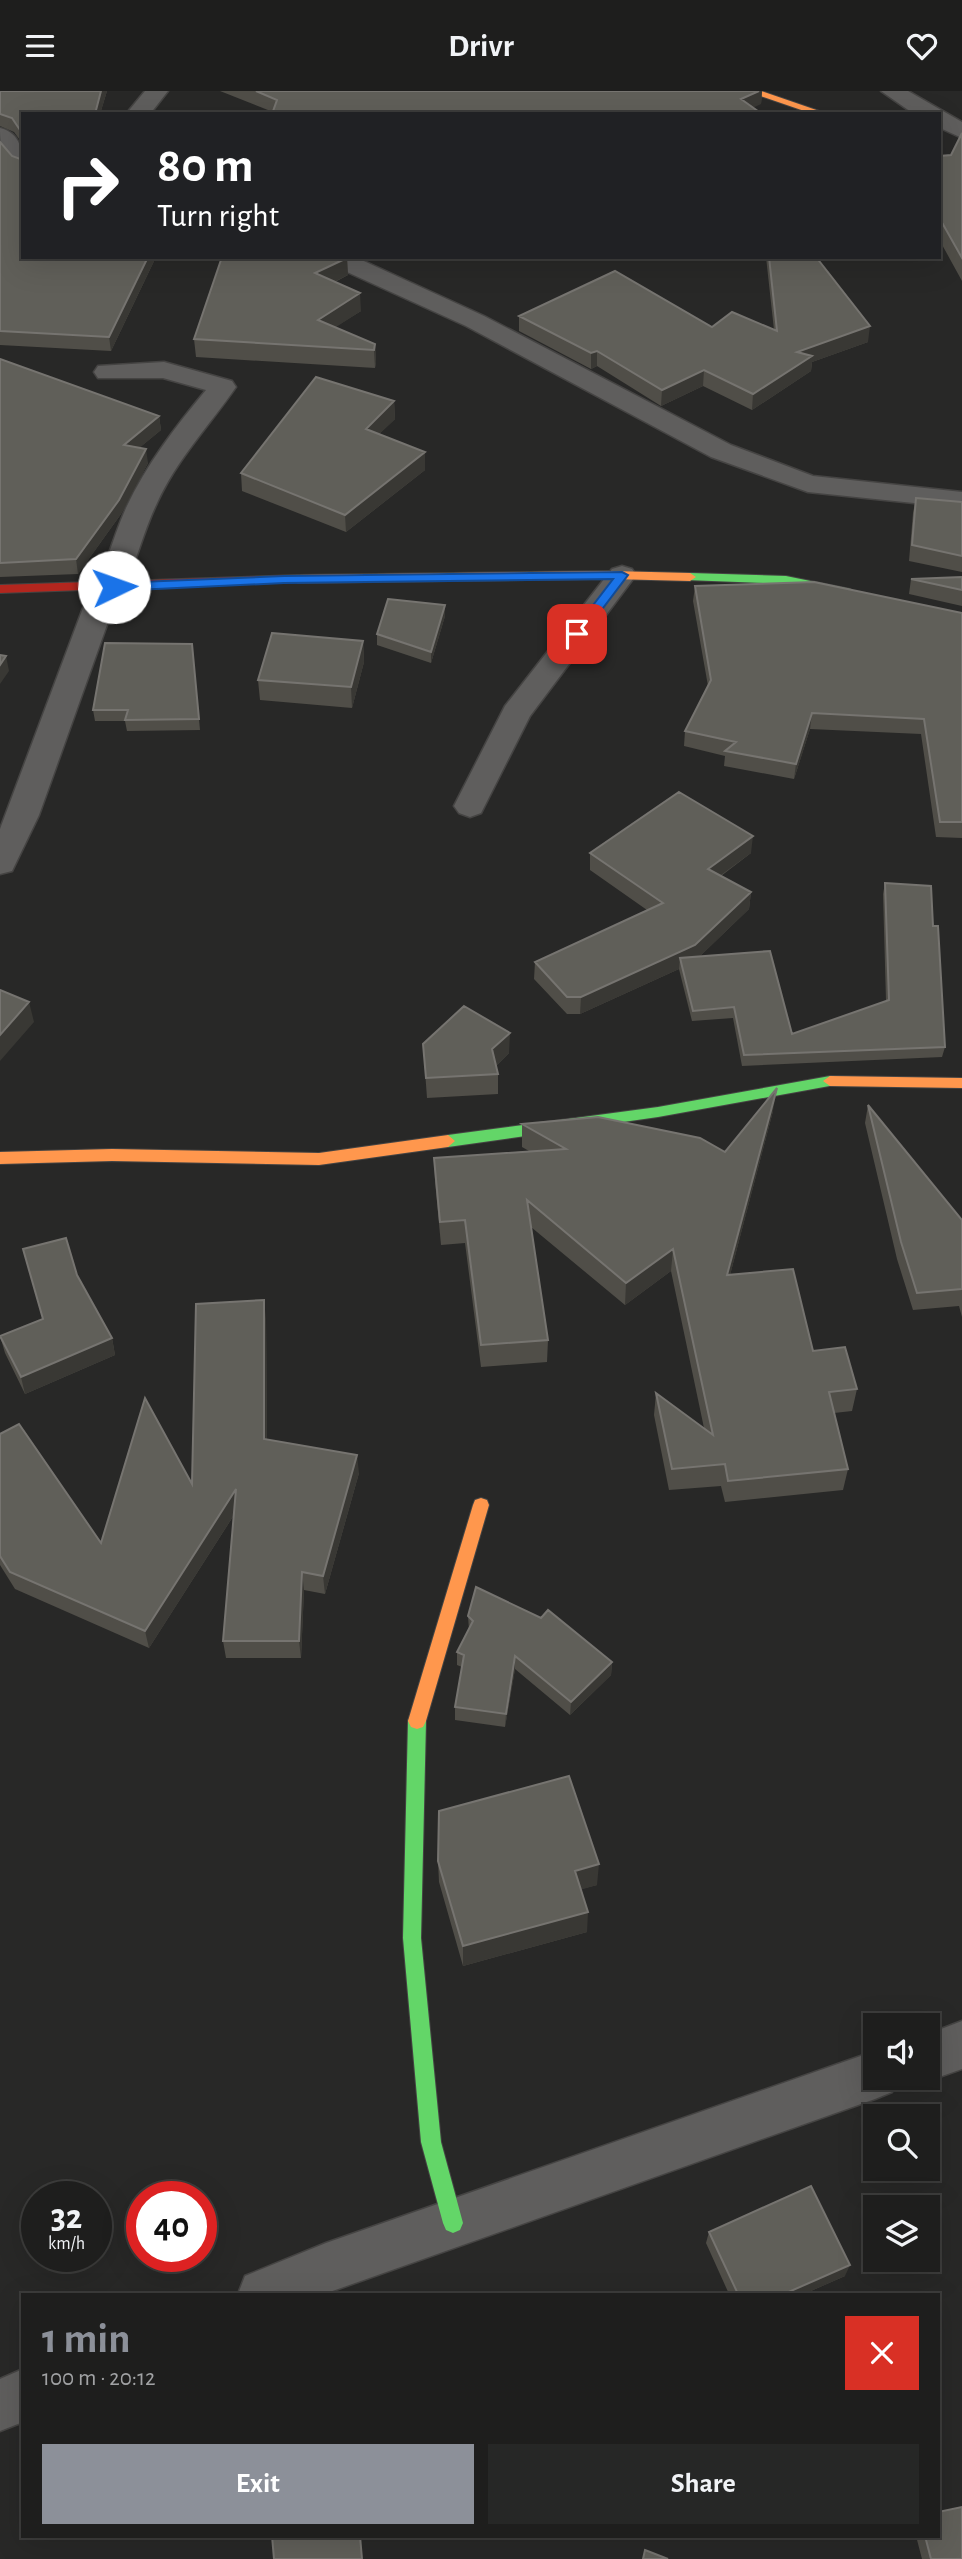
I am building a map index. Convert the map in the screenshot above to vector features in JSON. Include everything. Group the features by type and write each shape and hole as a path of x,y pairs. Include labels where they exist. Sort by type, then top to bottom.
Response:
{"street":[{"path":"139,112 157,91"},
{"path":"751,91 817,112"},
{"path":"892,91 928,112"},
{"path":"0,135 16,159"},
{"path":"338,259 475,321 721,451 808,484 962,500"},
{"path":"0,863 23,815 98,608 114,587 134,522 177,442 223,387 164,370 107,372"},
{"path":"470,806 516,713 622,575"},
{"path":"0,589 284,579 622,575 786,580 867,597"},
{"path":"0,1158 111,1156 319,1159 658,1112 832,1081 962,1083"},
{"path":"453,2223 431,2142 412,1938 417,1719 481,1505"},
{"path":"940,2053 962,2045"},
{"path":"265,2293 326,2267 863,2079"},
{"path":"0,2405 21,2396"}],"building":[{"path":"0,91 101,91 96,112 21,112 21,137 12,118 0,114"},
{"path":"256,91 759,91 741,99 759,112 273,112 277,100"},
{"path":"962,133 962,258 941,221 941,156 951,155"},
{"path":"0,142 12,156 21,158 21,259 147,259 109,337 0,331"},
{"path":"221,259 345,259 315,273 360,293 318,320 375,344 374,350 194,339"},
{"path":"769,259 818,259 870,326 797,352 812,356 753,394 704,370 662,390 597,351 591,353 519,316 615,271 712,327 732,312 777,331"},
{"path":"0,359 159,416 124,445 146,449 119,500 76,559 0,563"},
{"path":"316,377 394,401 366,429 425,452 345,515 241,473"},
{"path":"916,498 962,502 962,556 912,545"},
{"path":"962,577 962,590 911,579"},
{"path":"814,582 962,613 962,822 940,822 924,719 812,713 796,764 725,751 736,742 685,731 711,680 695,586"},
{"path":"388,599 445,605 431,652 377,634"},
{"path":"272,633 363,641 351,687 258,680"},
{"path":"105,643 192,644 199,719 125,720 128,710 93,710"},
{"path":"679,792 753,836 708,869 751,892 695,945 581,997 567,997 535,962 663,903 590,853"},
{"path":"885,883 931,886 933,926 938,926 945,1047 744,1055 734,1007 693,1011 680,958 770,951 792,1034 889,1000"},
{"path":"0,990 29,1002 0,1035"},
{"path":"464,1006 510,1033 492,1049 498,1074 426,1078 423,1044"},
{"path":"777,1088 727,1275 793,1269 813,1351 845,1347 857,1389 829,1392 848,1469 728,1481 725,1464 672,1469 656,1393 713,1435 673,1249 626,1283 527,1200 548,1340 481,1345 465,1220 440,1222 434,1158 566,1149 522,1124 598,1117 700,1138 725,1152"},
{"path":"868,1105 962,1220 962,1289 917,1293 901,1242"},
{"path":"66,1238 77,1275 112,1338 21,1377 0,1336 43,1319 23,1249"},
{"path":"264,1300 264,1439 357,1455 323,1576 302,1572 299,1641 223,1641 236,1489 145,1631 10,1572 0,1556 0,1434 19,1424 101,1543 145,1398 192,1484 196,1304"},
{"path":"476,1587 541,1618 548,1610 612,1662 571,1702 515,1656 506,1714 455,1707 464,1655 457,1652 473,1621 468,1616"},
{"path":"569,1776 599,1864 575,1871 588,1912 463,1946 438,1861 439,1811"},
{"path":"811,2186 850,2265 786,2293 738,2293 709,2232"},
{"path":"962,2507 962,2559 931,2559 926,2538 940,2538 940,2512"},
{"path":"272,2538 360,2538 362,2559 274,2559"},
{"path":"645,2550 668,2559 643,2559"}],"traffic: fast":[{"path":"690,577 786,580 850,593"},
{"path":"448,1141 658,1112 830,1081"},
{"path":"417,1721 412,1938 431,2142 453,2223"}],"traffic: slow":[{"path":"751,91 817,112"},
{"path":"298,579 611,575 690,577"},
{"path":"830,1081 962,1083"},
{"path":"0,1158 112,1155 319,1159 448,1141"},
{"path":"417,1721 481,1505"}],"traffic: jam":[{"path":"0,589 298,579"}],"route":[{"path":"114,587 284,579 622,575 577,634"}]}
